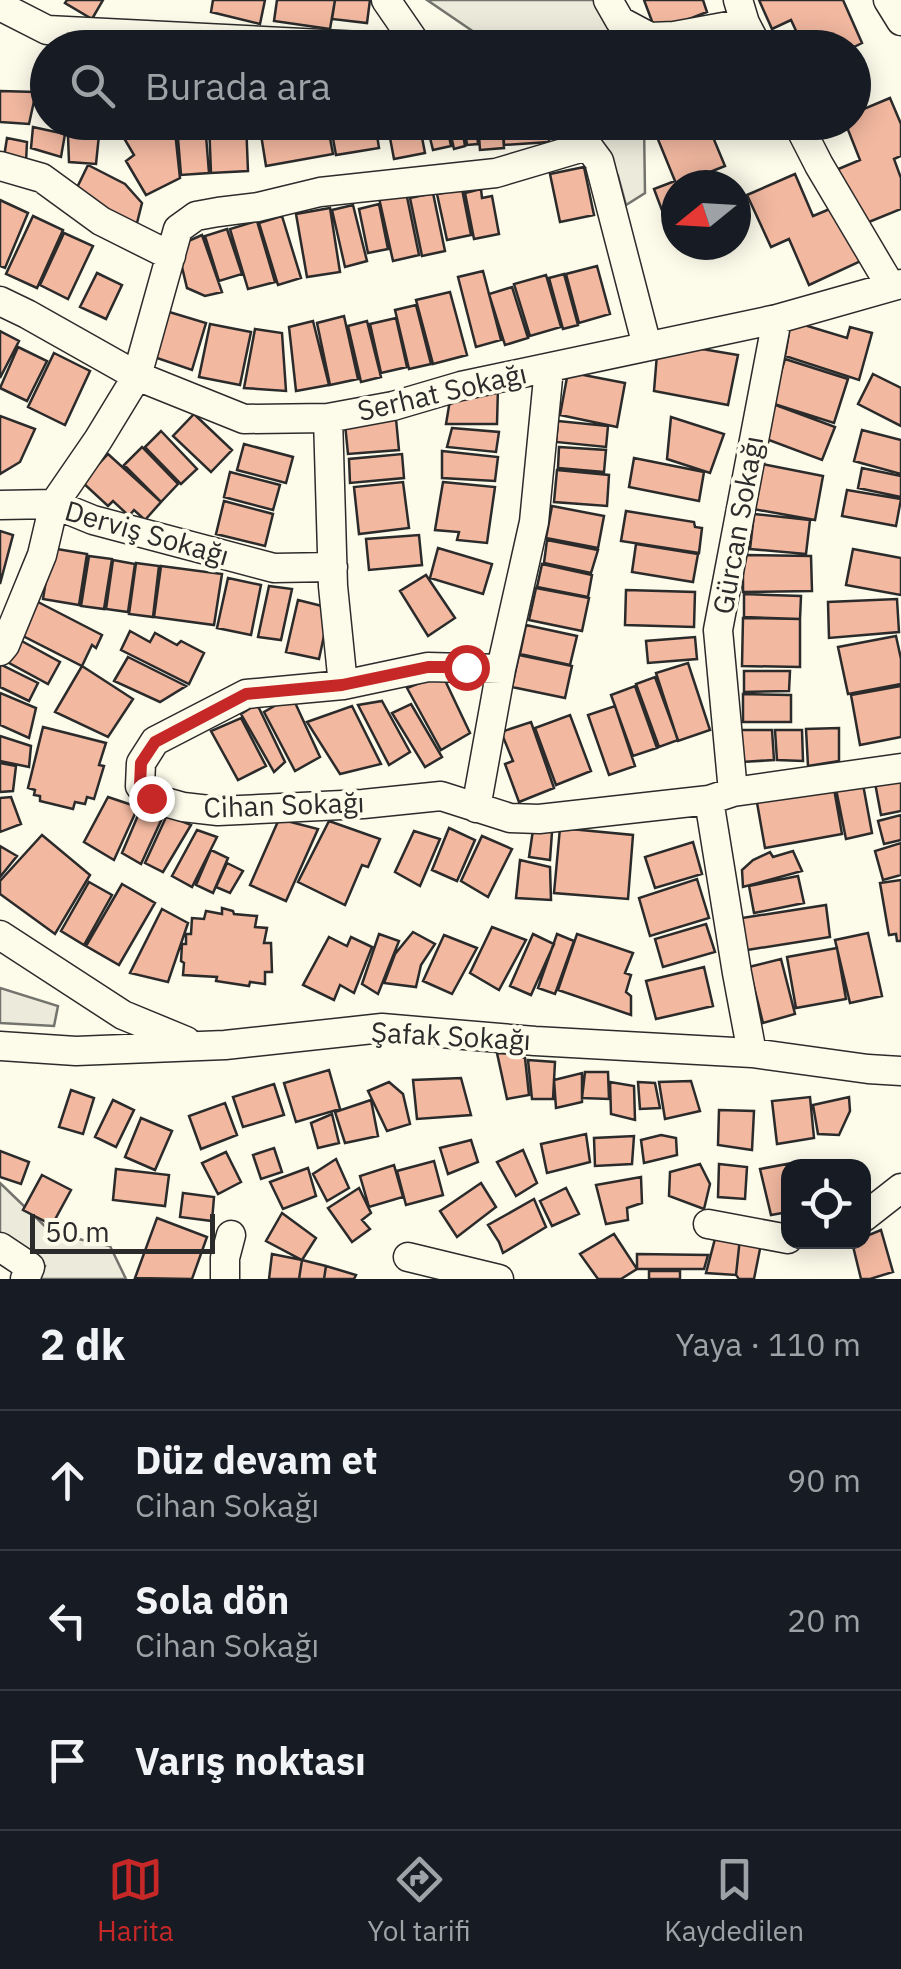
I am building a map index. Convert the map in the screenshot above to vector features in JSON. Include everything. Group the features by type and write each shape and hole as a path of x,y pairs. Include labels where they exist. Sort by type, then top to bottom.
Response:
{"street":[{"path":"386,0 407,30"},
{"path":"608,0 620,21 636,30"},
{"path":"888,0 901,21"},
{"path":"0,6 47,30"},
{"path":"710,30 747,24"},
{"path":"582,140 599,161 647,346"},
{"path":"806,140 896,284"},
{"path":"0,504 54,504 98,440 137,376 178,229 196,216 320,192 496,172 586,146"},
{"path":"0,166 42,178 100,221 171,256"},
{"name":"Serhat Sokağı","path":"0,301 137,376 244,419 328,418 777,319 896,284"},
{"name":"Gürcan Sokağı","path":"752,1053 721,796 718,630 777,319"},
{"path":"476,808 501,669 534,522 549,368"},
{"path":"328,418 332,567 342,685"},
{"name":"Derviş Sokağı","path":"0,651 42,556 54,504 92,520 274,568 332,567"},
{"name":"Cihan Sokağı","path":"501,669 428,667 342,685 246,694 155,742 141,763 140,786 151,798 218,811 441,796 510,818 540,819 901,768"},
{"path":"0,936 122,1015 197,1046"},
{"name":"Şafak Sokağı","path":"0,1046 76,1051 197,1046 382,1028 752,1053 901,1071"},
{"path":"871,1212 901,1188"},
{"path":"708,1224 781,1237"},
{"path":"225,1279 231,1235"},
{"path":"0,1247 30,1267 25,1279"},
{"path":"408,1257 499,1279"}],"shaded area":[{"path":"427,0 601,0 616,30 471,30"},
{"path":"598,140 644,140 645,193 626,205 618,176"},
{"path":"0,988 58,1006 54,1026 0,1023"},
{"path":"0,1183 52,1233 110,1246 126,1279 34,1279 45,1266 0,1235"}],"building":[{"path":"103,0 92,19 65,3"},
{"path":"213,0 265,0 260,24 211,12"},
{"path":"277,0 335,0 330,29 274,21"},
{"path":"335,0 370,0 367,23 332,19"},
{"path":"644,0 703,0 707,12 655,30"},
{"path":"759,0 843,0 856,30 796,30 791,20 772,29"},
{"path":"0,91 30,92 29,124 0,122"},
{"path":"890,98 901,124 901,156 894,159 901,178 901,209 859,226 836,170 860,160 852,140 871,140 871,106"},
{"path":"7,138 27,142 26,162 4,157"},
{"path":"32,140 64,140 61,157 31,148"},
{"path":"68,140 98,140 96,164 69,162"},
{"path":"125,140 176,140 180,178 146,195 126,161 134,155"},
{"path":"178,140 206,140 209,173 181,175"},
{"path":"210,140 247,140 248,171 211,173"},
{"path":"262,140 330,140 333,154 266,166"},
{"path":"333,140 378,140 379,148 336,155"},
{"path":"390,140 422,140 425,153 394,159"},
{"path":"430,140 450,140 451,146 433,150"},
{"path":"452,140 464,140 465,146 454,149"},
{"path":"479,140 503,140 504,148 480,150"},
{"path":"504,140 549,140 549,142 504,145"},
{"path":"658,140 714,140 725,166 715,170 670,170"},
{"path":"88,165 125,184 142,203 135,231 72,198"},
{"path":"584,167 594,215 560,222 550,174"},
{"path":"795,174 813,216 837,206 861,261 809,285 789,239 771,247 751,204 751,193"},
{"path":"661,186 661,208 654,189"},
{"path":"462,189 471,235 447,240 437,194"},
{"path":"481,189 482,198 492,196 499,234 474,239 465,193"},
{"path":"406,192 419,255 393,261 379,198"},
{"path":"433,193 445,251 422,256 410,198"},
{"path":"0,200 28,213 5,268 0,266"},
{"path":"379,204 388,249 368,253 359,209"},
{"path":"353,205 367,261 345,267 332,210"},
{"path":"330,208 340,272 307,277 296,214"},
{"path":"33,216 63,230 37,288 6,274"},
{"path":"282,216 301,278 278,285 259,223"},
{"path":"257,221 275,282 248,289 230,229"},
{"path":"227,229 242,274 219,281 205,236"},
{"path":"64,233 93,246 68,299 40,285"},
{"path":"202,235 222,292 205,296 187,288 177,246"},
{"path":"597,266 610,314 579,323 566,274"},
{"path":"483,271 501,340 476,347 458,277"},
{"path":"97,273 122,285 106,319 80,307"},
{"path":"564,274 578,325 563,329 549,278"},
{"path":"546,275 561,327 530,336 514,284"},
{"path":"512,287 528,338 505,345 489,294"},
{"path":"450,292 467,355 433,364 416,300"},
{"path":"416,305 431,364 409,369 395,310"},
{"path":"166,311 206,323 192,370 154,357"},
{"path":"344,316 358,379 330,385 317,323"},
{"path":"396,318 407,367 381,373 370,324"},
{"path":"313,321 329,385 296,391 289,327"},
{"path":"367,321 381,377 361,382 348,326"},
{"path":"791,321 847,338 850,327 872,333 859,380 785,356"},
{"path":"210,324 251,332 240,385 199,377"},
{"path":"255,329 282,333 286,391 244,388"},
{"path":"0,331 19,341 0,378"},
{"path":"18,347 47,361 27,401 0,388"},
{"path":"696,348 738,355 728,405 654,391 657,354"},
{"path":"54,353 90,371 65,425 28,407"},
{"path":"785,359 848,379 834,423 771,403"},
{"path":"568,372 625,383 617,427 560,415"},
{"path":"873,374 901,388 901,426 858,404"},
{"path":"498,387 497,424 446,424 450,400"},
{"path":"773,404 835,427 822,460 761,437"},
{"path":"194,414 232,450 211,472 173,436"},
{"path":"0,416 35,429 20,462 0,474"},
{"path":"671,417 724,434 710,473 667,459"},
{"path":"396,419 399,450 348,454 345,424"},
{"path":"558,421 608,426 606,447 556,442"},
{"path":"452,428 499,432 496,452 447,447"},
{"path":"862,430 901,440 901,474 854,461"},
{"path":"161,431 197,469 181,484 145,447"},
{"path":"244,444 293,457 286,483 237,470"},
{"path":"142,447 178,484 161,502 124,465"},
{"path":"559,447 606,450 604,472 558,468"},
{"path":"442,451 498,457 495,481 442,478"},
{"path":"108,454 161,502 145,520 134,510 129,516 113,501 108,506 82,482"},
{"path":"402,454 404,478 350,483 349,459"},
{"path":"634,458 704,472 699,501 629,487"},
{"path":"762,464 823,476 815,520 753,509"},
{"path":"862,468 901,476 901,497 858,488"},
{"path":"557,470 609,475 607,506 554,502"},
{"path":"230,472 280,485 273,510 224,497"},
{"path":"403,482 409,528 359,534 354,487"},
{"path":"443,482 495,487 487,543 457,540 459,532 435,530"},
{"path":"847,490 901,499 896,526 842,516"},
{"path":"224,501 273,514 265,546 216,534"},
{"path":"552,506 604,516 598,548 546,538"},
{"path":"626,511 694,522 695,527 702,528 699,553 621,541"},
{"path":"754,514 810,520 806,554 750,549"},
{"path":"0,531 13,535 0,584"},
{"path":"419,535 422,565 369,570 366,539"},
{"path":"547,540 598,550 591,573 544,563"},
{"path":"636,544 698,554 693,582 632,572"},
{"path":"51,548 87,554 79,605 43,599"},
{"path":"438,548 492,564 483,594 430,578"},
{"path":"853,549 901,558 901,595 846,585"},
{"path":"743,555 811,556 812,591 743,592"},
{"path":"89,556 112,559 104,609 81,606"},
{"path":"113,560 135,564 128,612 106,609"},
{"path":"136,563 159,566 153,617 129,614"},
{"path":"542,564 592,575 588,597 537,587"},
{"path":"161,566 222,574 214,625 154,617"},
{"path":"426,575 455,618 428,636 400,591"},
{"path":"228,578 261,585 251,635 217,628"},
{"path":"269,586 292,589 281,640 258,637"},
{"path":"536,588 589,598 582,631 529,620"},
{"path":"626,590 695,592 694,627 625,625"},
{"path":"744,594 801,596 800,619 744,617"},
{"path":"897,599 899,632 829,638 828,602"},
{"path":"298,600 330,608 319,659 286,652"},
{"path":"38,602 102,635 82,666 21,635"},
{"path":"743,618 800,619 800,667 742,666"},
{"path":"526,625 577,636 570,665 520,654"},
{"path":"130,631 150,642 155,633 204,653 189,684 121,650"},
{"path":"896,636 901,684 848,694 838,647"},
{"path":"695,637 697,659 648,663 646,641"},
{"path":"18,639 60,662 48,684 0,658"},
{"path":"519,655 572,666 565,698 512,687"},
{"path":"128,657 186,686 160,702 114,681"},
{"path":"688,663 710,730 678,741 656,673"},
{"path":"0,664 38,683 29,701 0,687"},
{"path":"82,666 133,699 108,737 55,712"},
{"path":"744,671 790,671 789,691 744,692"},
{"path":"442,674 470,733 441,750 407,688"},
{"path":"655,677 678,740 659,747 636,684"},
{"path":"635,686 657,748 633,756 611,695"},
{"path":"901,686 901,737 860,745 851,695"},
{"path":"0,693 36,708 29,738 0,725"},
{"path":"743,694 791,695 791,722 743,722"},
{"path":"292,696 320,757 295,771 264,712"},
{"path":"382,701 410,752 389,765 358,705"},
{"path":"257,704 285,762 274,772 241,714"},
{"path":"411,704 442,757 425,767 392,713"},
{"path":"352,706 381,764 340,774 307,722"},
{"path":"615,706 635,766 609,775 588,715"},
{"path":"570,715 591,771 556,785 535,728"},
{"path":"241,718 266,766 238,780 211,731"},
{"path":"531,722 554,788 519,802 505,764 513,761 501,732"},
{"path":"43,727 106,743 94,799 87,797 85,804 75,802 73,809 40,801 35,790 28,788"},
{"path":"839,728 839,761 808,766 806,729"},
{"path":"740,730 772,730 774,760 742,762"},
{"path":"775,730 802,730 803,761 777,760"},
{"path":"0,736 31,746 29,767 0,761"},
{"path":"0,763 16,766 13,791 0,792"},
{"path":"901,777 901,811 881,815 875,783"},
{"path":"862,779 872,833 846,839 835,784"},
{"path":"833,783 842,834 765,848 756,797"},
{"path":"11,797 21,824 0,832 0,798"},
{"path":"108,797 138,807 114,860 84,842"},
{"path":"142,806 165,812 141,864 122,853"},
{"path":"167,815 191,825 163,872 145,863"},
{"path":"901,815 901,840 884,844 878,821"},
{"path":"279,819 318,829 286,901 250,885"},
{"path":"329,821 380,839 368,867 362,865 345,905 298,882"},
{"path":"449,828 475,840 457,881 432,870"},
{"path":"560,828 633,835 628,899 554,893"},
{"path":"197,830 217,837 192,887 172,876"},
{"path":"533,830 552,832 550,860 529,857"},
{"path":"414,831 440,839 420,886 395,872"},
{"path":"42,835 90,875 55,934 0,894 0,881"},
{"path":"482,836 512,849 488,897 461,881"},
{"path":"693,842 702,874 655,888 645,857"},
{"path":"901,843 901,875 883,880 875,851"},
{"path":"0,846 17,856 0,877"},
{"path":"211,850 228,858 213,893 196,885"},
{"path":"793,851 802,871 743,887 742,870 753,860 770,852 773,857"},
{"path":"520,860 550,867 551,900 516,898"},
{"path":"227,863 243,871 230,893 216,887"},
{"path":"798,876 804,903 754,913 749,886"},
{"path":"697,879 709,918 650,936 639,898"},
{"path":"901,880 901,941 897,941 896,934 889,935 880,883"},
{"path":"89,882 112,895 84,945 61,931"},
{"path":"122,884 155,903 119,965 86,946"},
{"path":"826,905 830,937 747,950 742,918"},
{"path":"222,908 234,914 257,916 255,927 267,928 264,943 271,943 272,972 265,972 265,984 250,982 249,986 216,981 217,977 183,975 182,944 186,944 186,934 191,934 192,918 204,919 206,911 222,914"},
{"path":"162,909 188,923 168,982 130,973"},
{"path":"706,924 715,952 663,967 655,939"},
{"path":"492,927 526,940 499,990 470,973"},
{"path":"413,932 435,944 421,965 416,987 384,983 395,954"},
{"path":"868,933 882,996 850,1003 835,940"},
{"path":"379,934 399,941 378,994 362,984"},
{"path":"533,934 554,944 531,995 510,986"},
{"path":"557,934 574,941 555,994 538,988"},
{"path":"577,934 633,953 625,973 631,975 626,992 631,996 631,1015 558,990"},
{"path":"444,935 477,948 452,994 423,981"},
{"path":"329,937 347,946 351,937 372,947 354,993 340,985 334,1000 303,985"},
{"path":"837,948 846,999 796,1008 787,957"},
{"path":"781,959 795,1014 763,1023 749,967"},
{"path":"704,967 713,1006 656,1019 646,981"},
{"path":"497,1053 525,1058 529,1095 507,1099"},
{"path":"528,1060 555,1062 553,1099 532,1099"},
{"path":"329,1070 340,1109 296,1122 284,1083"},
{"path":"585,1072 608,1072 609,1099 582,1098"},
{"path":"582,1073 582,1102 556,1108 554,1080"},
{"path":"461,1078 471,1115 417,1119 413,1080"},
{"path":"691,1081 700,1111 665,1119 659,1082"},
{"path":"389,1082 403,1094 410,1124 387,1131 368,1091"},
{"path":"610,1082 634,1086 635,1120 611,1114"},
{"path":"638,1082 655,1083 660,1108 640,1109"},
{"path":"274,1084 284,1115 243,1127 233,1097"},
{"path":"71,1090 94,1098 83,1134 59,1127"},
{"path":"810,1097 814,1138 777,1144 772,1101"},
{"path":"849,1097 850,1111 839,1135 818,1134 813,1105"},
{"path":"113,1100 134,1110 116,1147 95,1137"},
{"path":"371,1100 378,1136 345,1143 335,1112"},
{"path":"225,1103 237,1135 201,1149 189,1116"},
{"path":"719,1110 754,1111 752,1150 718,1145"},
{"path":"332,1114 339,1143 318,1148 311,1123"},
{"path":"141,1118 172,1131 155,1170 125,1157"},
{"path":"586,1134 590,1162 547,1173 541,1144"},
{"path":"661,1135 676,1138 677,1155 644,1163 641,1140"},
{"path":"634,1136 632,1164 595,1166 594,1138"},
{"path":"471,1140 478,1162 448,1174 440,1148"},
{"path":"274,1148 282,1172 261,1179 253,1155"},
{"path":"523,1150 537,1183 516,1196 497,1162"},
{"path":"0,1151 29,1162 21,1184 0,1177"},
{"path":"226,1152 241,1182 218,1194 202,1163"},
{"path":"336,1159 349,1188 327,1201 313,1174"},
{"path":"434,1161 443,1195 406,1205 397,1171"},
{"path":"700,1164 710,1184 704,1209 669,1196 670,1172"},
{"path":"719,1164 747,1167 745,1199 718,1197"},
{"path":"394,1165 403,1197 369,1207 360,1176"},
{"path":"781,1165 781,1213 771,1215 760,1169"},
{"path":"308,1168 316,1196 283,1209 270,1182"},
{"path":"116,1169 169,1175 165,1206 113,1200"},
{"path":"42,1175 71,1190 52,1225 23,1210"},
{"path":"641,1177 642,1203 627,1208 628,1220 606,1224 596,1185"},
{"path":"481,1183 496,1207 457,1237 440,1211"},
{"path":"359,1188 371,1213 362,1220 370,1229 352,1242 328,1208"},
{"path":"566,1188 579,1214 552,1226 540,1201"},
{"path":"183,1193 214,1197 212,1221 180,1217"},
{"path":"534,1199 546,1227 503,1253 488,1225"},
{"path":"282,1213 316,1238 302,1260 266,1241"},
{"path":"157,1218 207,1237 192,1279 135,1278"},
{"path":"881,1230 893,1272 861,1279 854,1249 871,1249 871,1234"},
{"path":"614,1234 637,1269 621,1279 598,1279 580,1254"},
{"path":"716,1235 740,1238 736,1275 706,1273"},
{"path":"740,1238 762,1239 754,1279 739,1279 736,1275"},
{"path":"272,1254 302,1260 299,1279 269,1279"},
{"path":"637,1254 708,1255 704,1269 637,1269"},
{"path":"302,1260 326,1266 324,1279 299,1279"},
{"path":"326,1266 356,1275 354,1279 324,1279"},
{"path":"649,1271 680,1271 680,1279 649,1279"}],"route":[{"path":"151,798 140,786 141,763 155,742 246,694 342,685 428,667 466,667"}]}
